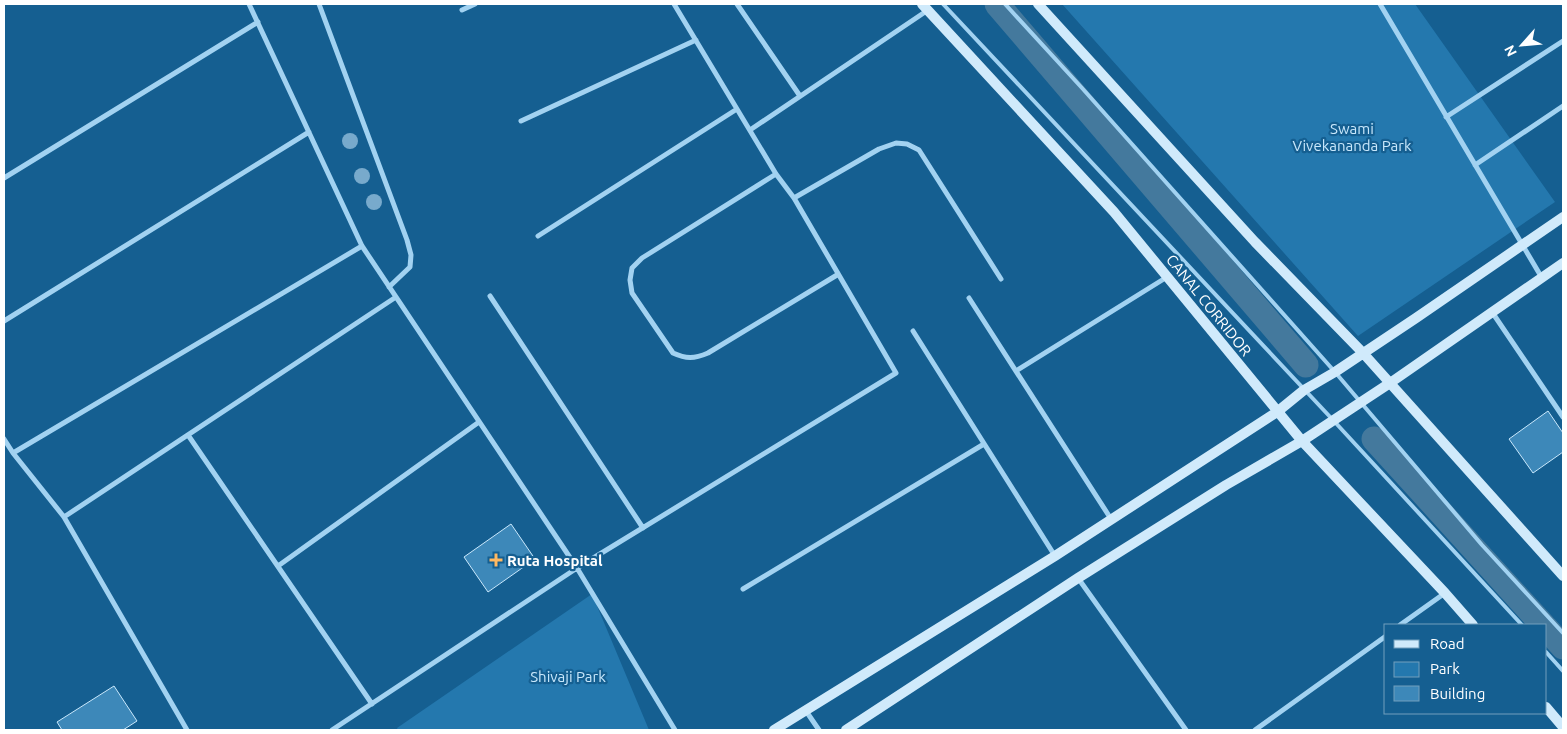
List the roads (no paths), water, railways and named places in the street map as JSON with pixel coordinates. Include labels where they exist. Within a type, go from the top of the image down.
[{"type":"street","points":[[249,4],[362,246],[577,568],[675,730]]},
{"type":"street","points":[[319,4],[411,255],[410,266],[389,287]]},
{"type":"street","points":[[462,10],[475,4]]},
{"type":"street","points":[[332,730],[577,568],[896,373],[837,275],[794,198],[776,174],[674,4]]},
{"type":"street","points":[[736,4],[800,96]]},
{"type":"street","points":[[1038,4],[1255,242],[1363,353],[1563,576]]},
{"type":"street","points":[[1380,4],[1542,278]]},
{"type":"street","points":[[750,130],[925,7]]},
{"type":"street","name":"CANAL CORRIDOR","points":[[925,7],[1114,212],[1302,441],[1472,624]]},
{"type":"street","points":[[4,178],[258,22]]},
{"type":"street","points":[[521,121],[696,40]]},
{"type":"street","points":[[1446,117],[1563,40]]},
{"type":"street","points":[[1474,165],[1563,106]]},
{"type":"street","points":[[538,236],[738,109]]},
{"type":"street","points":[[4,321],[309,132]]},
{"type":"street","points":[[794,198],[879,149],[896,143],[907,144],[919,150],[1001,279]]},
{"type":"street","points":[[776,174],[642,258],[632,268],[630,280],[632,293],[673,353],[684,358],[697,358],[837,275]]},
{"type":"street","points":[[774,730],[1055,556],[1277,412],[1304,390],[1335,372],[1563,217]]},
{"type":"street","points":[[13,453],[362,246]]},
{"type":"street","points":[[846,730],[1078,578],[1226,485],[1302,441],[1390,383],[1563,263]]},
{"type":"street","points":[[1016,371],[1167,277]]},
{"type":"street","points":[[490,296],[643,528]]},
{"type":"street","points":[[64,517],[396,297]]},
{"type":"street","points":[[969,298],[1111,519]]},
{"type":"street","points":[[1492,312],[1563,417]]},
{"type":"street","points":[[913,331],[1055,556]]},
{"type":"street","points":[[278,566],[479,422]]},
{"type":"street","points":[[188,435],[372,704]]},
{"type":"street","points":[[4,439],[64,517],[188,730]]},
{"type":"street","points":[[743,589],[984,444]]},
{"type":"street","points":[[1078,578],[1186,730]]},
{"type":"street","points":[[1401,624],[1445,593]]},
{"type":"street","points":[[1255,730],[1384,637]]},
{"type":"street","points":[[1547,709],[1563,727]]},
{"type":"street","points":[[806,711],[819,730]]},
{"type":"lane","points":[[943,4],[1333,420],[1521,624]]},
{"type":"lane","points":[[1005,4],[1335,372],[1482,545],[1563,633]]},
{"type":"lane","points":[[1547,653],[1563,671]]},
{"type":"waterway","points":[[997,4],[1306,365]]},
{"type":"waterway","points":[[1374,439],[1542,624]]},
{"type":"waterway","points":[[1547,629],[1563,647]]},
{"type":"place","name":"Ruta Hospital","points":[[496,560]]},
{"type":"park label","name":"Swami Vivekananda Park","points":[[1352,136]]},
{"type":"park label","name":"Shivaji Park","points":[[568,676]]}]
